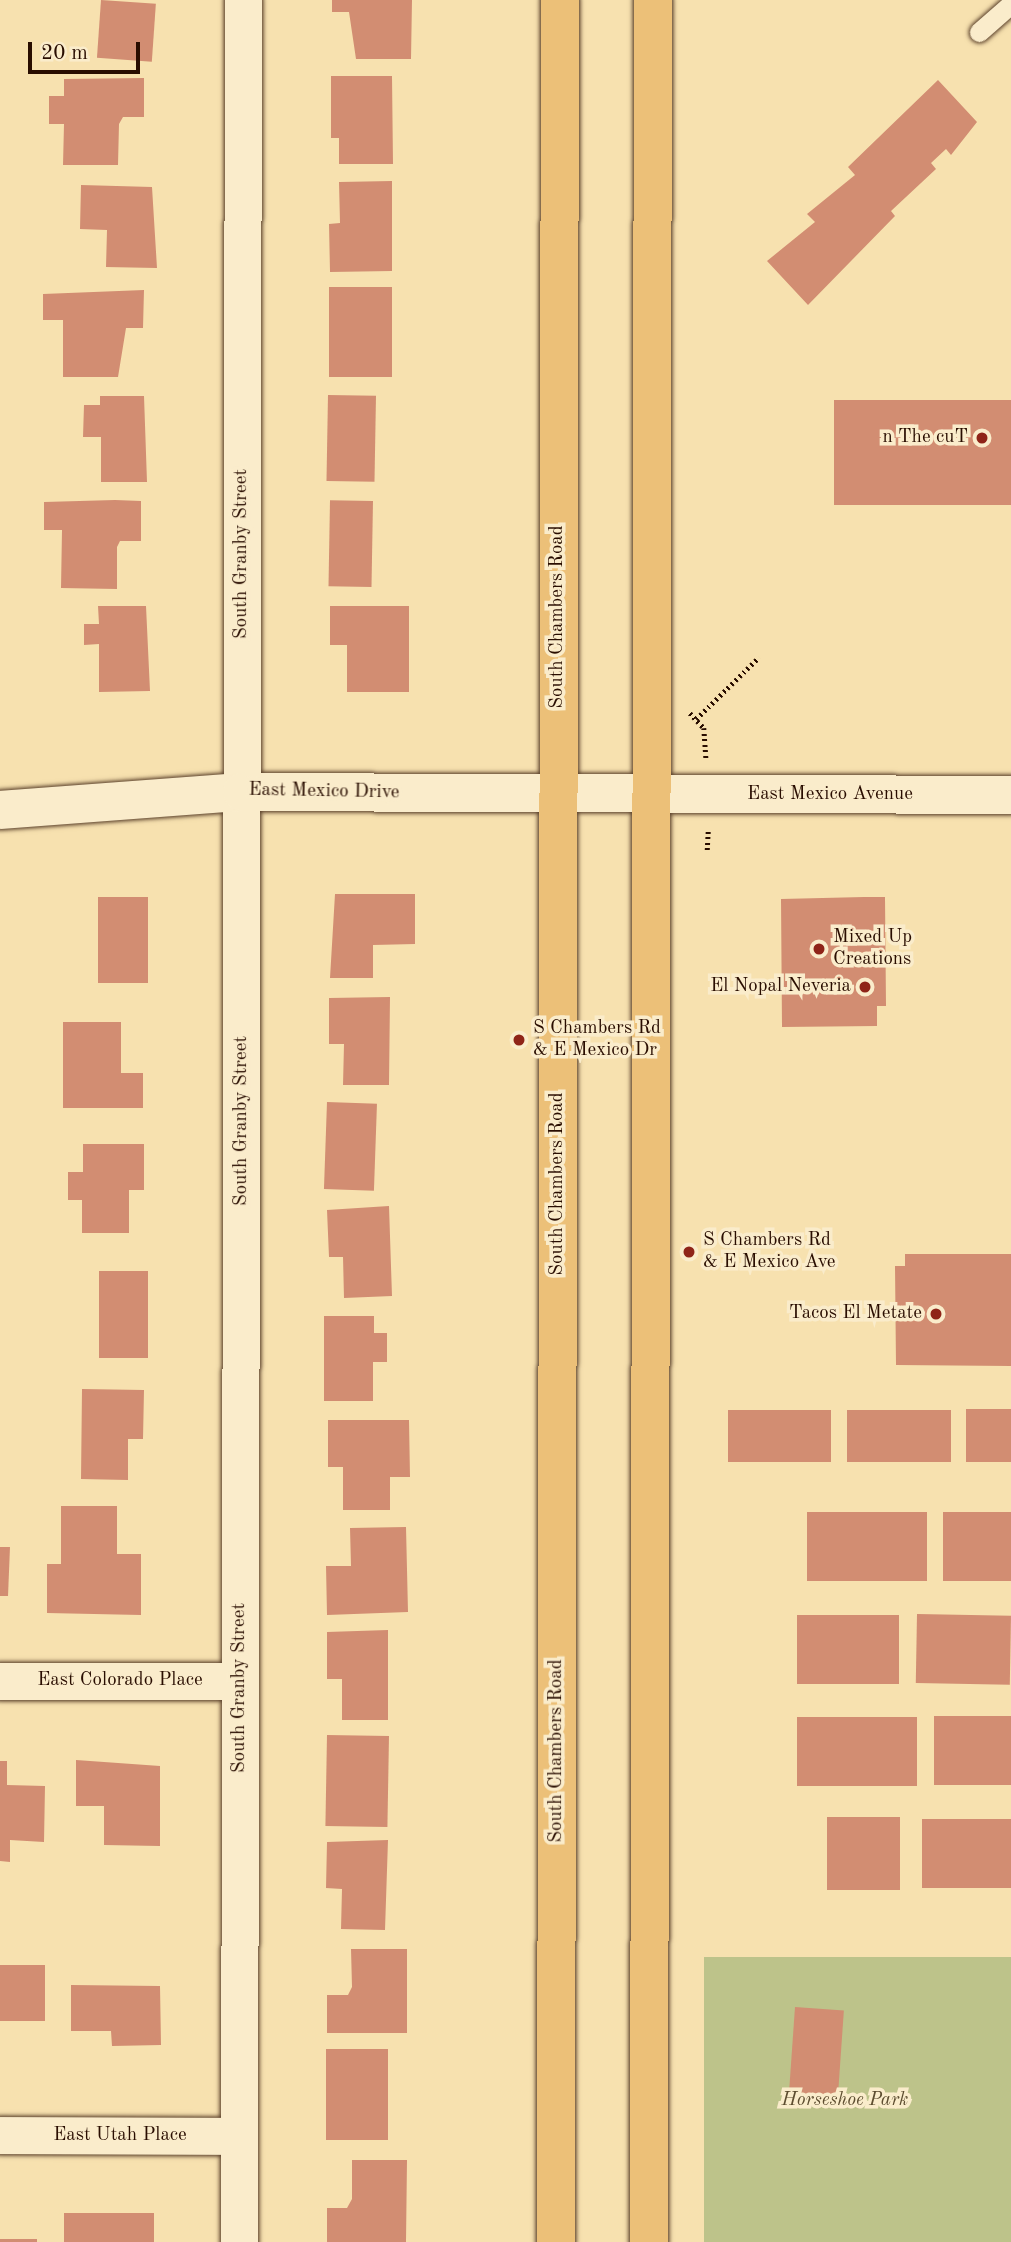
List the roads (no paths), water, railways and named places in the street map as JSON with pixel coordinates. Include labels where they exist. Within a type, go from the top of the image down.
[{"type":"main road","name":"South Chambers Road","points":[[556,2242],[560,0]]},
{"type":"main road","points":[[649,2242],[653,0]]},
{"type":"street","name":"South Granby Street","points":[[239,2242],[243,0]]},
{"type":"street","name":"East Mexico Drive","points":[[0,810],[242,792],[650,795]]},
{"type":"street","name":"East Mexico Avenue","points":[[650,795],[1011,795]]},
{"type":"street","name":"East Colorado Place","points":[[0,1681],[240,1681]]},
{"type":"street","name":"East Utah Place","points":[[0,2135],[239,2136]]},
{"type":"lane","points":[[979,32],[1011,4]]},
{"type":"place","name":"n The cuT","points":[[982,438]]},
{"type":"place","name":"Mixed Up Creations","points":[[819,949]]},
{"type":"place","name":"El Nopal Neveria","points":[[865,987]]},
{"type":"place","name":"S Chambers Rd & E Mexico Dr","points":[[519,1040]]},
{"type":"place","name":"S Chambers Rd & E Mexico Ave","points":[[689,1252]]},
{"type":"place","name":"Tacos El Metate","points":[[936,1314]]},
{"type":"park label","name":"Horseshoe Park","points":[[845,2101]]}]
